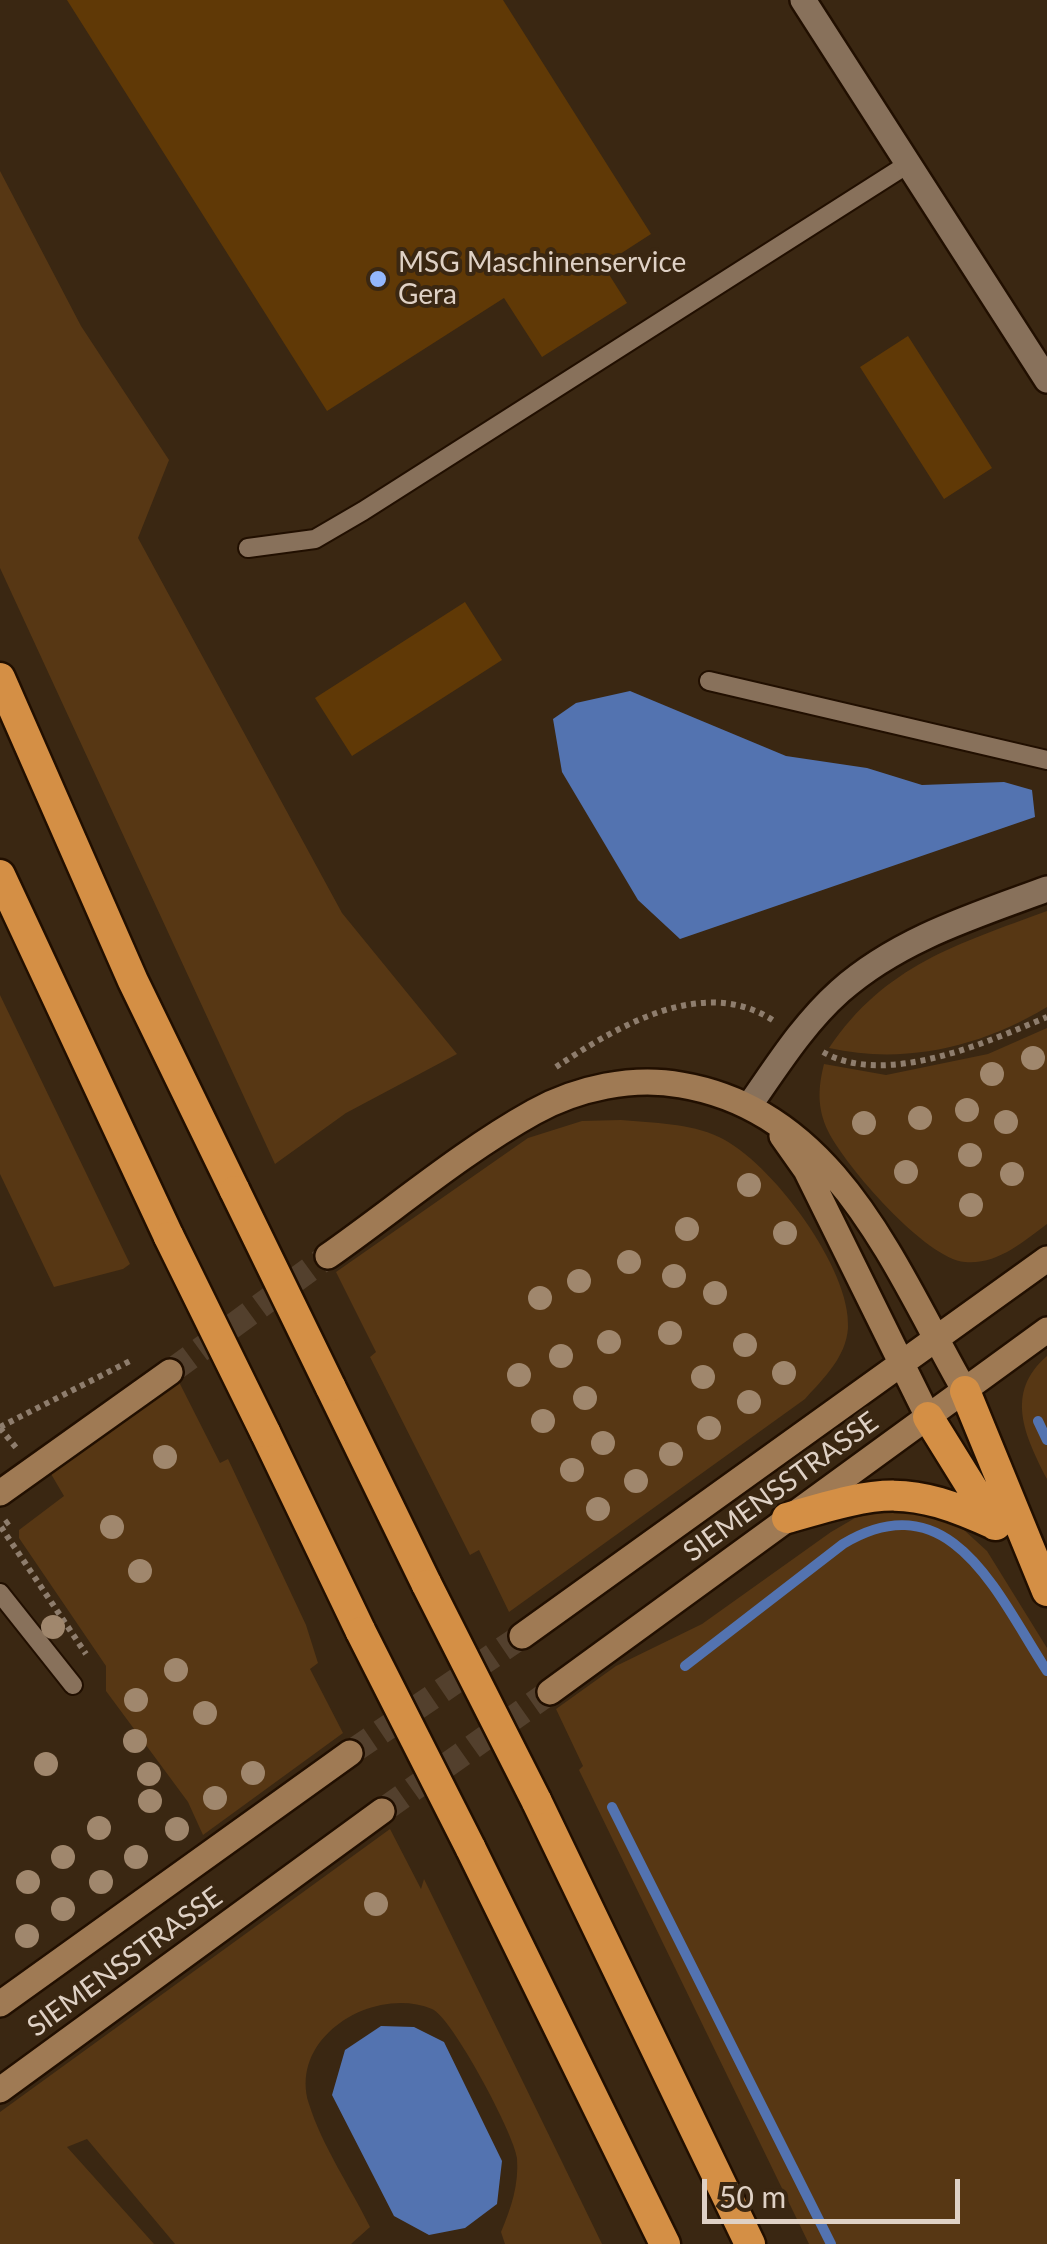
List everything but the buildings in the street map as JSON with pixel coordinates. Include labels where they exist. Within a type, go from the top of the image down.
[{"type":"highway","points":[[0,678],[133,981],[750,2244]]},
{"type":"highway","points":[[0,874],[170,1237],[664,2244]]},
{"type":"highway","points":[[964,1391],[1046,1588]]},
{"type":"highway","points":[[928,1417],[996,1526],[1046,1588]]},
{"type":"highway","points":[[788,1518],[872,1496],[905,1494],[937,1499],[996,1526]]},
{"type":"main road","points":[[328,1256],[536,1110],[588,1091],[637,1080],[714,1090],[788,1129],[822,1158],[893,1260],[964,1391]]},
{"type":"main road","points":[[749,1106],[783,1137],[806,1170],[928,1417]]},
{"type":"main road","name":"SIEMENSSTRASSE","points":[[522,1636],[1047,1259]]},
{"type":"main road","name":"SIEMENSSTRASSE","points":[[550,1692],[1047,1330]]},
{"type":"main road","points":[[0,1493],[170,1372]]},
{"type":"main road","name":"SIEMENSSTRASSE","points":[[0,2004],[350,1753]]},
{"type":"main road","name":"SIEMENSSTRASSE","points":[[0,2090],[382,1811]]},
{"type":"street","points":[[803,0],[1047,380]]},
{"type":"street","points":[[749,1106],[797,1037],[839,992],[882,958],[944,928],[1047,889]]},
{"type":"lane","points":[[248,548],[315,539],[364,511],[908,164]]},
{"type":"lane","points":[[709,682],[1047,760]]},
{"type":"lane","points":[[0,1593],[74,1685]]},
{"type":"path","points":[[797,1037],[830,1056],[865,1064],[910,1063],[972,1048],[1047,1017]]},
{"type":"path","points":[[33,1470],[0,1427],[140,1356]]},
{"type":"path","points":[[13,1518],[1,1527],[93,1666],[74,1685]]},
{"type":"shaded area","points":[[0,171],[81,326],[169,460],[138,538],[342,913],[457,1054],[346,1113],[275,1164],[0,568]]},
{"type":"shaded area","points":[[1047,911],[1047,1007],[996,1033],[941,1049],[885,1054],[829,1048],[874,996],[899,977],[954,947]]},
{"type":"shaded area","points":[[0,995],[130,1264],[123,1269],[54,1287],[0,1174]]},
{"type":"shaded area","points":[[1047,1028],[1047,1224],[1009,1251],[988,1260],[965,1262],[949,1257],[888,1208],[837,1147],[820,1106],[824,1064],[886,1075],[988,1054]]},
{"type":"shaded area","points":[[621,1120],[708,1132],[740,1150],[762,1169],[823,1248],[846,1304],[846,1339],[833,1366],[805,1399],[509,1612],[479,1550],[470,1555],[370,1357],[376,1352],[336,1272],[528,1138],[582,1121]]},
{"type":"shaded area","points":[[1047,1356],[1047,1479],[1026,1431],[1022,1400],[1034,1370]]},
{"type":"shaded area","points":[[179,1382],[220,1463],[228,1459],[306,1625],[318,1663],[310,1669],[343,1733],[203,1835],[188,1802],[106,1691],[106,1666],[19,1538],[19,1530],[64,1496],[51,1474]]},
{"type":"shaded area","points":[[886,1509],[939,1516],[964,1530],[987,1551],[1047,1648],[1047,2244],[809,2244],[579,1770],[583,1766],[556,1709],[616,1666],[702,1624],[831,1532],[855,1518]]},
{"type":"shaded area","points":[[390,1829],[421,1889],[424,1879],[602,2244],[505,2244],[501,2232],[517,2178],[514,2146],[481,2078],[453,2033],[432,2009],[409,2003],[386,2004],[341,2022],[311,2057],[306,2079],[309,2104],[321,2135],[370,2227],[351,2244],[175,2244],[87,2139],[67,2147],[154,2244],[0,2244],[0,2112]]},
{"type":"water","points":[[630,691],[786,756],[867,768],[922,785],[1004,782],[1032,790],[1035,817],[680,939],[638,900],[562,772],[553,719],[576,703]]},
{"type":"water","points":[[381,2026],[414,2027],[444,2042],[502,2161],[497,2204],[465,2228],[429,2235],[394,2216],[332,2095],[345,2050]]},
{"type":"waterway","points":[[1038,1421],[1047,1440]]},
{"type":"waterway","points":[[685,1666],[843,1544],[881,1528],[914,1526],[942,1536],[967,1555],[1010,1610],[1047,1671]]},
{"type":"waterway","points":[[612,1807],[831,2244]]},
{"type":"tunnel","points":[[170,1372],[328,1256]]},
{"type":"tunnel","points":[[350,1753],[522,1636]]},
{"type":"tunnel","points":[[382,1811],[550,1692]]},
{"type":"place","name":"MSG Maschinenservice Gera","points":[[378,279]]}]
